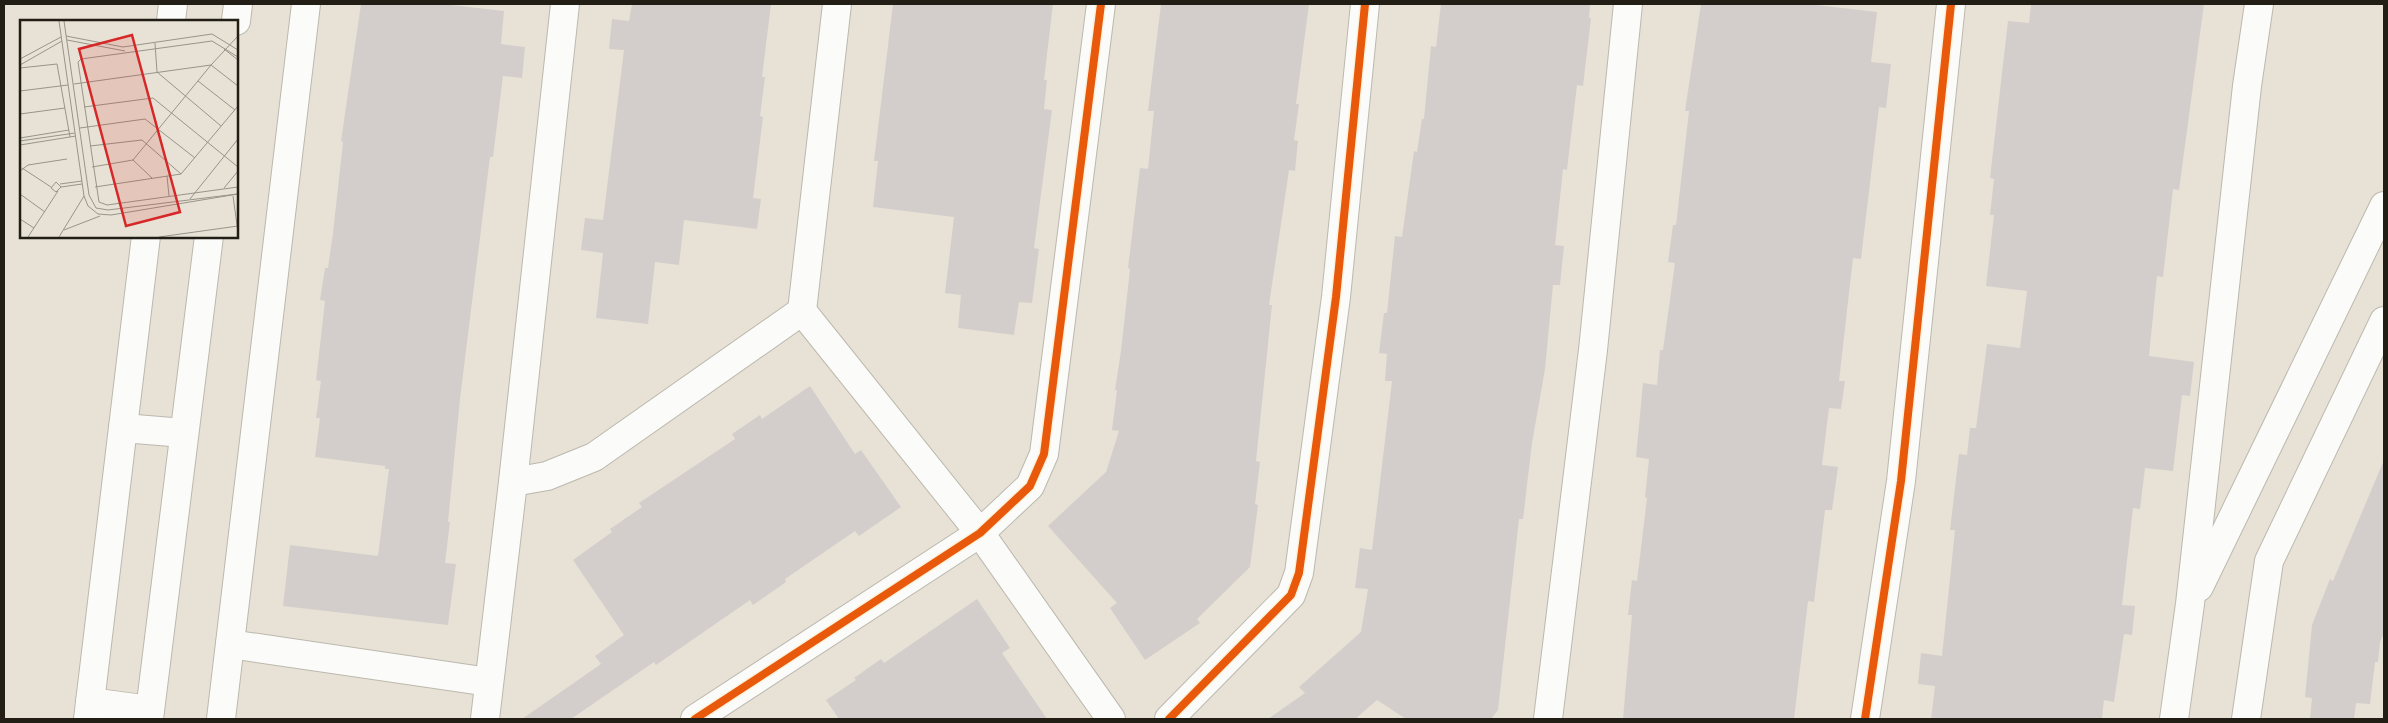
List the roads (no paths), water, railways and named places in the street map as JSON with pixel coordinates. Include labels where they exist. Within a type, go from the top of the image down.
[{"type":"street","points":[[171,20],[173,4]]},
{"type":"street","points":[[236,20],[238,4]]},
{"type":"street","points":[[220,719],[306,4]]},
{"type":"street","points":[[484,719],[513,482],[565,4]]},
{"type":"street","points":[[836,4],[802,311],[980,533],[1111,719]]},
{"type":"street","points":[[695,719],[980,533],[1030,486],[1044,454],[1101,4]]},
{"type":"street","points":[[1169,719],[1291,595],[1299,573],[1336,297],[1365,4]]},
{"type":"street","points":[[1548,719],[1594,350],[1628,4]]},
{"type":"street","points":[[1865,719],[1901,481],[1951,4]]},
{"type":"street","points":[[2174,719],[2190,604],[2246,96],[2259,4]]},
{"type":"street","points":[[2190,604],[2384,206]]},
{"type":"street","points":[[146,238],[89,710],[149,715],[209,238]]},
{"type":"street","points":[[513,482],[547,476],[594,456],[802,311]]},
{"type":"street","points":[[2246,719],[2269,561],[2384,321]]},
{"type":"street","points":[[123,428],[184,433]]},
{"type":"street","points":[[230,644],[489,682]]}]
